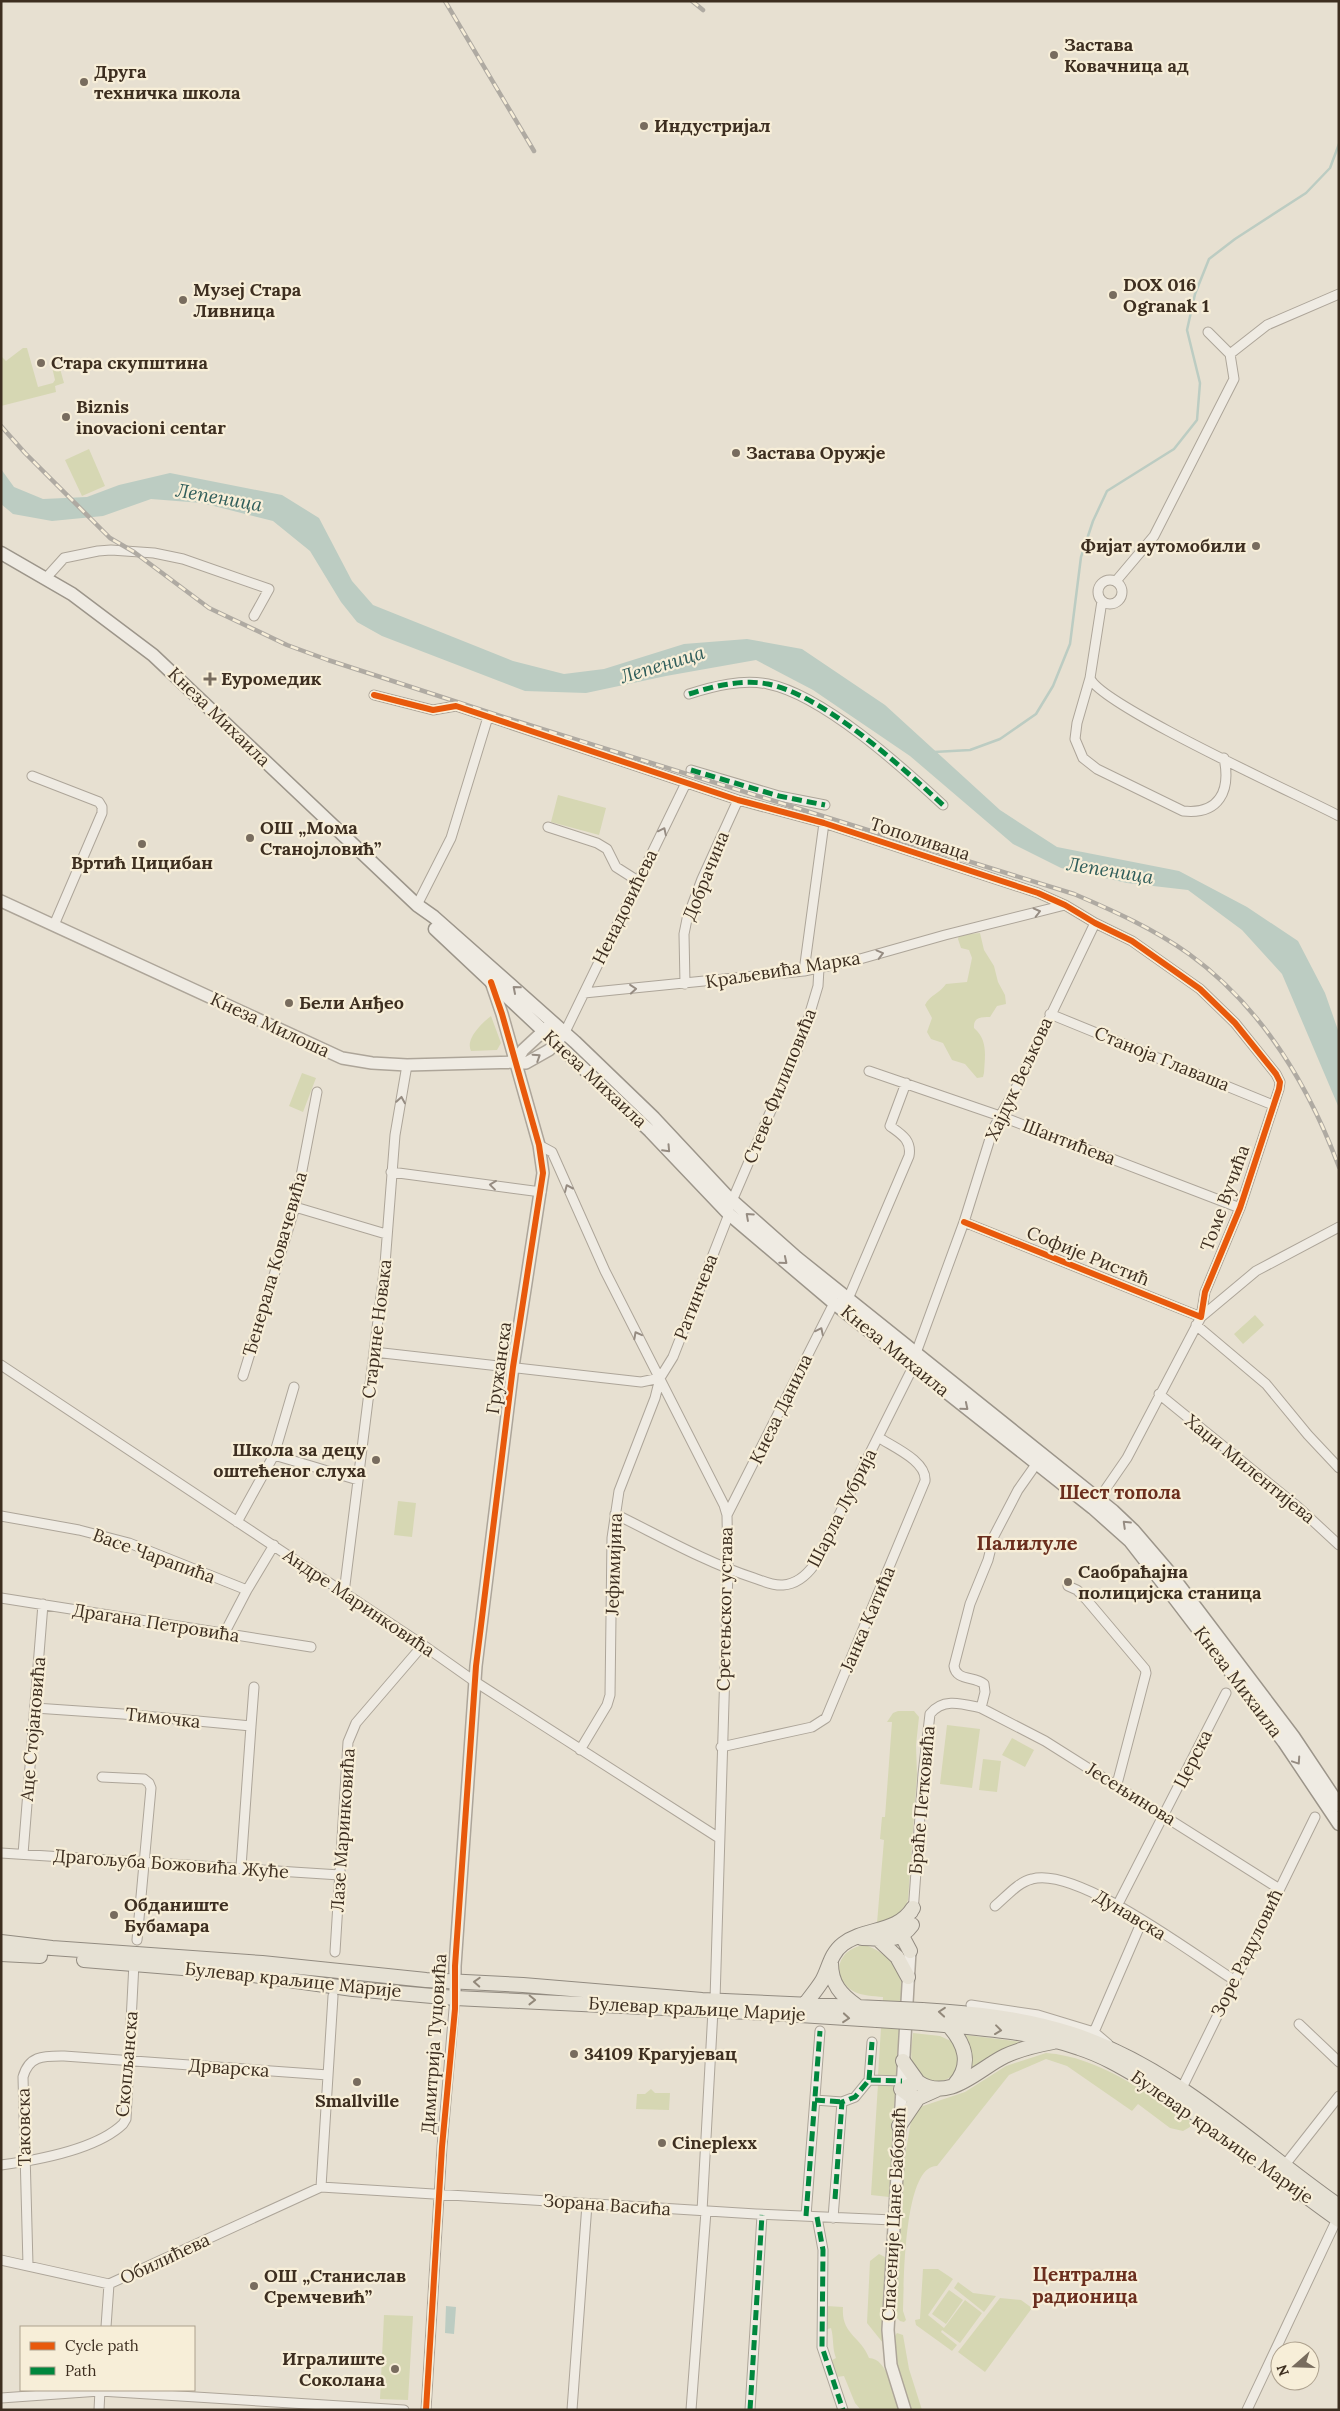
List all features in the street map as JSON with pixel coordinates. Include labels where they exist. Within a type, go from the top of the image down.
[{"type":"main road","name":"Кнеза Михаила","points":[[1,553],[46,578],[95,609],[160,660],[417,905],[434,917],[565,1032],[641,1105],[732,1201],[797,1258],[848,1299],[995,1432],[1133,1530],[1169,1572],[1293,1736],[1339,1805]]},
{"type":"main road","name":"Кнеза Михаила","points":[[417,905],[430,924],[650,1131],[728,1214],[834,1303],[915,1359],[1096,1504],[1130,1541],[1284,1742],[1339,1824]]},
{"type":"main road","points":[[879,1935],[900,1922],[913,1908]]},
{"type":"main road","points":[[902,1936],[912,1925]]},
{"type":"main road","points":[[879,1935],[897,1957],[908,1977]]},
{"type":"main road","points":[[806,2003],[821,1983],[832,1958],[843,1944],[857,1938],[879,1935],[902,1936]]},
{"type":"main road","points":[[902,1936],[910,1951]]},
{"type":"main road","name":"Булевар краљице Марије","points":[[1,1942],[52,1948],[262,1963],[714,2005],[806,2003],[857,2006],[878,2014]]},
{"type":"main road","name":"Булевар краљице Марије","points":[[1,1954],[232,1972],[353,1989],[455,1998],[714,2005],[922,2017],[995,2017],[1038,2025],[1072,2034],[1120,2054],[1181,2090],[1284,2166],[1338,2215]]},
{"type":"main road","points":[[832,1958],[832,1975],[837,1987],[844,1997],[857,2006]]},
{"type":"main road","name":"Булевар краљице Марије","points":[[922,2017],[949,2026],[1012,2031],[1058,2041],[1081,2048],[1118,2065],[1163,2092],[1338,2215]]},
{"type":"main road","points":[[949,2026],[959,2037],[966,2058],[964,2071],[955,2084]]},
{"type":"main road","points":[[899,2126],[918,2098],[938,2089],[970,2079],[1007,2055],[1034,2046],[1058,2041]]},
{"type":"main road","points":[[903,2061],[918,2082]]},
{"type":"main road","points":[[918,2098],[908,2095],[902,2085],[918,2082],[938,2089]]},
{"type":"street","points":[[1230,354],[1267,325],[1339,294]]},
{"type":"street","points":[[1116,581],[1154,536],[1234,379],[1230,354],[1208,332]]},
{"type":"street","points":[[46,578],[64,558],[90,552],[111,550],[160,554],[183,559],[269,588],[254,616]]},
{"type":"street","points":[[1108,580],[1116,581],[1122,587],[1120,599],[1110,604],[1102,601],[1098,595],[1102,584],[1108,580]]},
{"type":"street","points":[[1102,601],[1090,678],[1077,723],[1075,739],[1083,758],[1097,769],[1183,811],[1198,813],[1218,802],[1227,785],[1224,758]]},
{"type":"street","points":[[1090,678],[1092,684],[1117,703],[1339,816]]},
{"type":"street","points":[[689,694],[713,686],[745,682],[767,684],[787,690],[861,736],[899,764],[943,805]]},
{"type":"street","name":"Тополиваца","points":[[374,695],[433,710],[452,705],[738,800],[824,823],[1038,893],[1065,905],[1140,946],[1200,988],[1235,1023],[1276,1074],[1280,1082],[1280,1089]]},
{"type":"street","points":[[417,905],[451,838],[488,717]]},
{"type":"street","points":[[691,770],[779,796],[825,805]]},
{"type":"street","points":[[32,776],[99,802],[102,807],[102,813],[54,925]]},
{"type":"street","name":"Ненадовићева","points":[[565,1032],[686,783]]},
{"type":"street","name":"Добрачина","points":[[685,984],[684,934],[687,919],[702,879],[738,800]]},
{"type":"street","points":[[804,971],[824,823]]},
{"type":"street","points":[[548,827],[602,846],[607,849],[616,867],[638,880]]},
{"type":"street","name":"Кнеза Милоша","points":[[1,901],[333,1055],[372,1063],[407,1065],[516,1062]]},
{"type":"street","name":"Краљевића Марка","points":[[584,993],[804,971],[860,959],[1065,905]]},
{"type":"street","name":"Хајдук Вељкова","points":[[915,1359],[964,1222],[993,1129],[1016,1088],[1095,923]]},
{"type":"street","name":"Стеве Филиповића","points":[[732,1201],[803,1036],[818,986],[819,968]]},
{"type":"street","name":"Гружанска","points":[[474,1681],[513,1367],[543,1173],[540,1145],[491,982]]},
{"type":"street","name":"Станоја Главаша","points":[[1050,1014],[1274,1105]]},
{"type":"street","points":[[516,1062],[523,1050],[544,1032],[552,1021]]},
{"type":"street","points":[[516,1062],[530,1062],[556,1043],[565,1032]]},
{"type":"street","name":"Старине Новака","points":[[344,1593],[385,1264],[395,1135],[407,1065]]},
{"type":"street","name":"Шантићева","points":[[869,1071],[1000,1116],[1240,1208]]},
{"type":"street","points":[[848,1299],[910,1152],[904,1136],[890,1126],[906,1083]]},
{"type":"street","name":"Томе Вучића","points":[[1096,1504],[1127,1458],[1198,1321],[1205,1292],[1240,1208],[1280,1089]]},
{"type":"street","name":"Ђенерала Ковачевића","points":[[243,1376],[295,1208],[317,1092]]},
{"type":"street","name":"Сретењског устава","points":[[540,1145],[552,1152],[605,1271],[727,1515],[728,1569],[714,2005],[692,2410]]},
{"type":"street","points":[[391,1172],[541,1192]]},
{"type":"street","points":[[295,1208],[386,1234]]},
{"type":"street","name":"Ратинчева","points":[[660,1378],[673,1357],[728,1214]]},
{"type":"street","name":"Софије Ристић","points":[[964,1222],[1198,1321],[1266,1384],[1308,1435],[1339,1468]]},
{"type":"street","name":"Томе Вучића","points":[[1198,1321],[1220,1300],[1256,1271],[1339,1227]]},
{"type":"street","points":[[1205,1292],[1211,1299],[1220,1300]]},
{"type":"street","name":"Кнеза Данила","points":[[727,1515],[834,1303]]},
{"type":"street","points":[[374,1352],[641,1382],[660,1378]]},
{"type":"street","name":"Шарла Лубрија","points":[[615,1514],[728,1569],[779,1585],[796,1582],[808,1573],[878,1437],[915,1359]]},
{"type":"street","name":"Андре Маринковића","points":[[1,1365],[274,1545],[474,1681],[719,1838]]},
{"type":"street","name":"Јефимијина","points":[[580,1750],[607,1705],[611,1691],[612,1538],[615,1514],[621,1484],[655,1398],[660,1378]]},
{"type":"street","points":[[237,1522],[274,1455],[294,1387]]},
{"type":"street","name":"Хаџи Милентијева","points":[[1159,1394],[1298,1507],[1339,1545]]},
{"type":"street","name":"Јанка Катића","points":[[721,1747],[812,1726],[826,1718],[925,1481],[925,1471],[920,1465],[878,1437]]},
{"type":"street","points":[[274,1455],[358,1480]]},
{"type":"street","points":[[981,1708],[986,1692],[984,1684],[976,1679],[960,1676],[955,1672],[954,1666],[970,1604],[988,1560],[994,1536],[1018,1490],[1037,1463]]},
{"type":"street","name":"Васе Чарапића","points":[[1,1516],[79,1530],[129,1543],[247,1590]]},
{"type":"street","points":[[224,1634],[274,1545]]},
{"type":"street","points":[[1068,1586],[1086,1599],[1145,1669],[1146,1674],[1117,1784]]},
{"type":"street","name":"Драгана Петровића","points":[[1,1598],[311,1647]]},
{"type":"street","name":"Аце Стојановића","points":[[23,1854],[43,1604]]},
{"type":"street","name":"Лазе Маринковића","points":[[335,1952],[348,1742],[356,1723],[422,1645]]},
{"type":"street","name":"Димитрија Туцовића","points":[[426,2410],[439,2194],[455,1998],[454,1981],[474,1681]]},
{"type":"street","points":[[241,1867],[254,1687]]},
{"type":"street","name":"Церска","points":[[1118,1904],[1226,1694]]},
{"type":"street","name":"Браће Петковића","points":[[906,2015],[923,1774],[930,1714],[939,1706],[950,1702],[981,1708]]},
{"type":"street","name":"Тимочка","points":[[35,1708],[251,1726]]},
{"type":"street","name":"Јесењинова","points":[[981,1708],[1045,1741],[1117,1784],[1278,1888]]},
{"type":"street","points":[[102,1777],[144,1779],[151,1788],[137,1940]]},
{"type":"street","name":"Зоре Радуловић","points":[[1181,2090],[1278,1888],[1315,1817]]},
{"type":"street","name":"Драгољуба Божовића Жуће","points":[[1,1853],[144,1863],[241,1867],[340,1875]]},
{"type":"street","name":"Дунавска","points":[[995,1906],[1024,1882],[1037,1878],[1053,1879],[1088,1889],[1118,1904],[1234,1980]]},
{"type":"street","points":[[1094,2032],[1142,1921]]},
{"type":"street","name":"Скопљанска","points":[[1,2165],[25,2162],[87,2145],[120,2127],[126,2120],[134,1963]]},
{"type":"street","points":[[321,2187],[333,1996]]},
{"type":"street","points":[[971,2005],[1038,2015],[1094,2032],[1120,2054]]},
{"type":"street","name":"Спасеније Цане Бабовић","points":[[905,2410],[888,2349],[893,2220],[906,2015]]},
{"type":"street","points":[[1299,2024],[1339,2062]]},
{"type":"street","points":[[806,2216],[820,2031]]},
{"type":"street","points":[[815,2100],[842,2102],[855,2097],[869,2080],[872,2042]]},
{"type":"street","name":"Таковска","points":[[28,2265],[23,2076],[26,2067],[32,2060],[42,2056],[130,2062]]},
{"type":"street","name":"Дрварска","points":[[130,2062],[328,2075]]},
{"type":"street","points":[[869,2080],[902,2085]]},
{"type":"street","points":[[1284,2166],[1339,2096]]},
{"type":"street","points":[[833,2218],[842,2102]]},
{"type":"street","name":"Зорана Васића","points":[[321,2187],[704,2211],[893,2220]]},
{"type":"street","name":"Обилићева","points":[[1,2260],[110,2284],[321,2187]]},
{"type":"street","points":[[572,2410],[588,2204]]},
{"type":"street","points":[[750,2410],[762,2214]]},
{"type":"street","points":[[1246,2410],[1338,2215]]},
{"type":"street","points":[[817,2217],[823,2250],[822,2347],[844,2409]]},
{"type":"street","points":[[106,2326],[110,2284]]},
{"type":"street","points":[[1,2398],[88,2391]]},
{"type":"street","points":[[99,2410],[100,2391]]},
{"type":"street","points":[[112,2391],[303,2407],[404,2410]]},
{"type":"green space","points":[[23,348],[27,348],[38,387],[53,383],[55,380],[52,367],[59,365],[64,383],[55,386],[56,392],[1,406],[1,356],[6,361]]},
{"type":"green space","points":[[89,449],[105,486],[82,496],[65,460]]},
{"type":"green space","points":[[558,795],[606,808],[599,835],[551,822]]},
{"type":"green space","points":[[980,933],[984,950],[994,966],[998,982],[1005,995],[1006,1004],[997,1006],[990,1017],[976,1020],[974,1024],[974,1028],[984,1043],[985,1054],[983,1077],[977,1078],[965,1064],[952,1060],[943,1043],[931,1039],[927,1032],[932,1018],[925,1005],[946,984],[967,982],[972,958],[969,950],[961,948],[958,939],[959,935]]},
{"type":"green space","points":[[491,1016],[501,1043],[497,1050],[471,1051],[470,1041],[472,1036]]},
{"type":"green space","points":[[302,1073],[316,1078],[303,1112],[289,1106]]},
{"type":"green space","points":[[1255,1315],[1264,1325],[1243,1344],[1234,1334]]},
{"type":"green space","points":[[398,1501],[416,1503],[412,1537],[394,1535]]},
{"type":"green space","points":[[898,1711],[914,1711],[919,1717],[908,1900],[902,1913],[871,1929],[877,1923],[884,1840],[880,1839],[882,1817],[885,1817],[892,1722],[887,1722],[893,1713]]},
{"type":"green space","points":[[947,1725],[980,1729],[972,1788],[940,1784]]},
{"type":"green space","points":[[1012,1738],[1034,1750],[1025,1767],[1002,1755]]},
{"type":"green space","points":[[983,1759],[1001,1761],[997,1792],[979,1790]]},
{"type":"green space","points":[[865,1945],[886,1956],[895,1967],[903,1990],[897,2076],[878,2075],[883,1997],[856,1993],[846,1985],[839,1971],[843,1957],[848,1951]]},
{"type":"green space","points":[[913,2033],[940,2036],[953,2042],[960,2061],[953,2075],[941,2081],[935,2081],[923,2077],[919,2073],[911,2058]]},
{"type":"green space","points":[[966,2035],[1029,2043],[967,2075],[971,2052]]},
{"type":"green space","points":[[1046,2053],[1085,2061],[1122,2078],[1190,2121],[1190,2127],[1183,2131],[1170,2128],[1138,2104],[1132,2111],[1067,2066],[1046,2059],[1009,2075],[937,2166],[926,2171],[917,2185],[905,2254],[903,2311],[906,2320],[904,2322],[900,2321],[896,2317],[895,2309],[903,2168],[911,2121],[920,2107],[965,2092],[1006,2066]]},
{"type":"green space","points":[[878,2084],[896,2085],[889,2197],[871,2195]]},
{"type":"green space","points":[[651,2089],[655,2093],[670,2093],[669,2110],[636,2109],[637,2094],[645,2094]]},
{"type":"green space","points":[[879,2254],[885,2257],[886,2262],[883,2343],[867,2323],[870,2261]]},
{"type":"green space","points":[[923,2269],[938,2269],[953,2279],[928,2315],[944,2328],[965,2300],[982,2313],[960,2343],[942,2330],[941,2332],[957,2345],[952,2351],[916,2325],[915,2320],[920,2319]]},
{"type":"green space","points":[[958,2282],[973,2293],[996,2296],[984,2312],[954,2288]]},
{"type":"green space","points":[[949,2290],[963,2300],[946,2324],[932,2314]]},
{"type":"green space","points":[[1000,2298],[1021,2300],[1032,2308],[985,2372],[958,2352]]},
{"type":"green space","points":[[826,2306],[843,2307],[843,2316],[848,2330],[866,2351],[869,2358],[876,2360],[886,2371],[899,2410],[861,2410],[855,2403],[844,2376],[836,2377],[830,2361],[836,2358],[831,2328],[824,2330]]},
{"type":"green space","name":"Игралиште Соколана","points":[[384,2315],[413,2316],[408,2400],[380,2399]]},
{"type":"green space","points":[[897,2333],[903,2335],[909,2369],[922,2410],[910,2410],[904,2393],[895,2359],[894,2339]]},
{"type":"water","name":"Лепеница","points":[[1,469],[14,487],[43,499],[87,497],[119,485],[170,473],[282,495],[319,518],[352,581],[373,605],[513,661],[564,674],[604,669],[684,644],[747,639],[802,649],[885,705],[1000,810],[1057,847],[1179,871],[1247,907],[1298,941],[1325,993],[1339,1033],[1339,1108],[1282,974],[1242,930],[1188,890],[1127,883],[1061,868],[1013,844],[910,756],[813,690],[756,660],[586,693],[525,691],[382,636],[357,622],[341,602],[310,551],[273,521],[202,503],[151,499],[103,516],[52,521],[13,514],[1,504]]},
{"type":"water","points":[[446,2306],[456,2307],[454,2334],[445,2333]]},
{"type":"waterway","points":[[934,752],[970,750],[1000,739],[1036,714],[1053,686],[1070,644],[1081,557],[1093,521],[1107,491],[1174,449],[1197,420],[1200,383],[1187,330],[1195,294],[1209,259],[1235,239],[1306,193],[1330,168],[1339,144]]},
{"type":"railway","points":[[445,1],[534,151]]},
{"type":"railway","points":[[692,1],[703,10]]},
{"type":"railway","points":[[1,426],[25,453],[110,538],[134,552],[209,608],[287,645],[513,720],[1074,894],[1148,929],[1176,945],[1215,975],[1239,998],[1260,1023],[1280,1049],[1313,1106],[1339,1167]]},
{"type":"marked path","points":[[689,694],[718,686],[748,682],[768,684],[790,691],[813,702],[861,734],[943,805]]},
{"type":"marked path","points":[[691,770],[779,796],[825,805]]},
{"type":"marked path","points":[[806,2216],[820,2031]]},
{"type":"marked path","points":[[869,2080],[872,2042]]},
{"type":"marked path","points":[[835,2199],[842,2102],[855,2097],[869,2080],[902,2081]]},
{"type":"marked path","points":[[815,2100],[842,2102]]},
{"type":"marked path","points":[[750,2410],[762,2215]]},
{"type":"marked path","points":[[817,2217],[823,2250],[822,2347],[843,2410]]},
{"type":"cycle path","points":[[374,695],[433,710],[456,706],[738,800],[824,823],[1038,893],[1065,905],[1095,923],[1132,941],[1200,989],[1235,1023],[1276,1074],[1280,1082],[1240,1208],[1205,1292],[1201,1317],[964,1222]]},
{"type":"cycle path","points":[[426,2410],[442,2147],[455,2009],[455,1966],[476,1666],[513,1367],[543,1173],[539,1145],[502,1014],[491,982]]},
{"type":"place","name":"Застава Ковачница ад","points":[[1054,55]]},
{"type":"place","name":"Друга техничка школа","points":[[84,82]]},
{"type":"place","name":"Индустријал","points":[[644,126]]},
{"type":"place","name":"DOX 016 Ogranak 1","points":[[1113,295]]},
{"type":"place","name":"Музеј Стара Ливница","points":[[183,300]]},
{"type":"place","name":"Стара скупштина","points":[[41,363]]},
{"type":"place","name":"Biznis inovacioni centar","points":[[66,417]]},
{"type":"place","name":"Застава Оружје","points":[[736,453]]},
{"type":"place","name":"Фијат аутомобили","points":[[1256,546]]},
{"type":"place","name":"Еуромедик","points":[[210,679]]},
{"type":"place","name":"ОШ „Мома Станојловић”","points":[[250,838]]},
{"type":"place","name":"Вртић Цицибан","points":[[142,844]]},
{"type":"place","name":"Бели Анђео","points":[[289,1003]]},
{"type":"place","name":"Школа за децу оштећеног слуха","points":[[376,1460]]},
{"type":"place","name":"Саобраћајна полицијска станица","points":[[1068,1582]]},
{"type":"place","name":"Обданиште Бубамара","points":[[114,1915]]},
{"type":"place","name":"34109 Крагујевац","points":[[574,2054]]},
{"type":"place","name":"Smallville","points":[[357,2082]]},
{"type":"place","name":"Cineplexx","points":[[662,2143]]},
{"type":"place","name":"ОШ „Станислав Сремчевић”","points":[[254,2286]]},
{"type":"place","name":"Игралиште Соколана","points":[[395,2369]]},
{"type":"district","name":"Шест топола","points":[[1120,1492]]},
{"type":"district","name":"Палилуле","points":[[1027,1543]]},
{"type":"district","name":"Централна радионица","points":[[1085,2285]]}]
